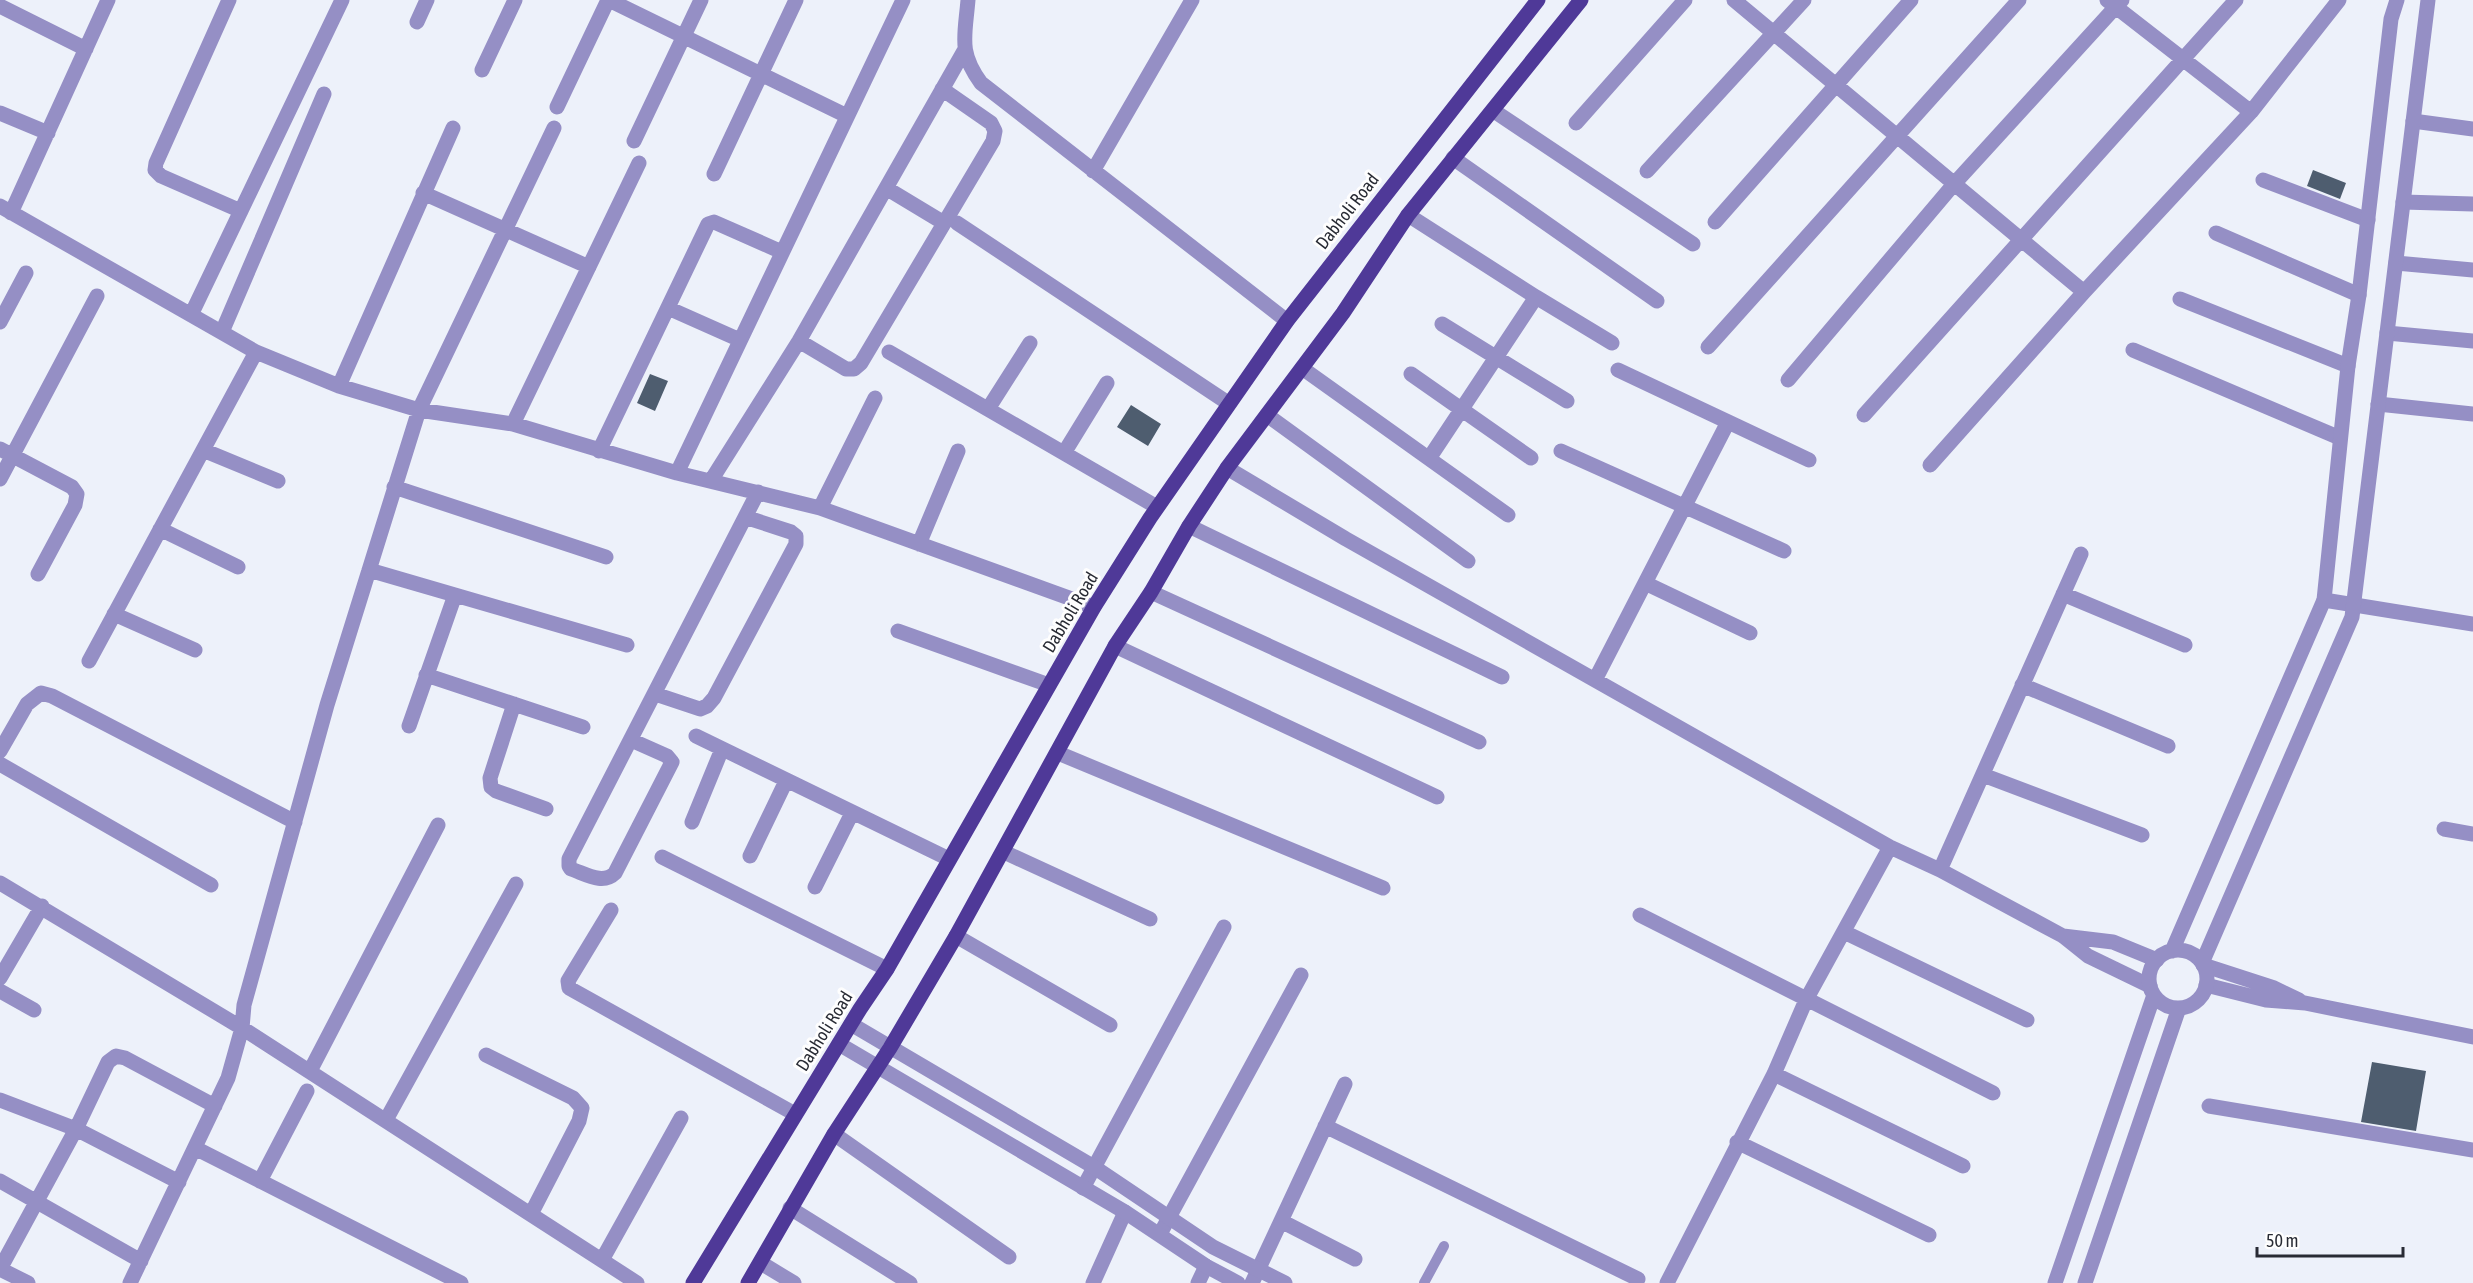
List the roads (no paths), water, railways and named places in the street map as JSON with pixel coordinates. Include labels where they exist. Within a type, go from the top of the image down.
[{"type":"main road","name":"Dabholi Road","points":[[693,1283],[838,1044],[887,969],[1094,608],[1157,507],[1287,321],[1538,0]]},
{"type":"main road","points":[[748,1283],[834,1134],[890,1048],[957,936],[1115,646],[1189,526],[1227,468],[1343,313],[1408,215],[1494,111],[1535,55],[1581,0]]},
{"type":"street","points":[[108,0],[48,133],[6,209],[256,352],[339,386],[419,410],[513,424],[599,451],[820,508],[1094,608]]},
{"type":"street","points":[[229,0],[156,163],[155,170],[161,176],[241,211]]},
{"type":"street","points":[[191,315],[342,0]]},
{"type":"street","points":[[417,22],[427,0]]},
{"type":"street","points":[[482,70],[515,0]]},
{"type":"street","points":[[557,107],[609,0],[848,116]]},
{"type":"street","points":[[634,141],[702,0]]},
{"type":"street","points":[[714,174],[796,0]]},
{"type":"street","points":[[677,472],[903,0]]},
{"type":"street","points":[[712,479],[799,341],[964,51],[968,0]]},
{"type":"street","points":[[1093,171],[1192,0]]},
{"type":"street","points":[[1576,123],[1685,0]]},
{"type":"street","points":[[1734,0],[2084,292]]},
{"type":"street","points":[[1647,171],[1804,0]]},
{"type":"street","points":[[1715,222],[1911,0]]},
{"type":"street","points":[[1708,347],[2019,0]]},
{"type":"street","points":[[1864,415],[2236,0]]},
{"type":"street","points":[[1930,465],[2084,292],[2252,112],[2339,0]]},
{"type":"street","points":[[2172,951],[2324,600],[2348,366],[2359,295],[2391,19],[2397,0]]},
{"type":"street","points":[[1227,468],[1346,539],[1890,847],[1940,870],[2063,936],[2088,956],[2152,990],[2169,1006],[2179,1008],[2198,1000],[2206,985],[2206,974],[2202,964],[2352,616],[2428,0]]},
{"type":"street","points":[[1788,380],[1954,184],[2115,2],[2183,60],[2252,112]]},
{"type":"street","points":[[0,6],[86,49]]},
{"type":"street","points":[[964,51],[971,69],[981,83],[1287,321]]},
{"type":"street","points":[[799,341],[846,369],[855,369],[951,223],[993,141],[995,131],[991,123],[942,90]]},
{"type":"street","points":[[222,332],[324,93]]},
{"type":"street","points":[[1494,111],[1693,244]]},
{"type":"street","points":[[0,113],[48,133]]},
{"type":"street","points":[[2413,121],[2473,129]]},
{"type":"street","points":[[339,386],[453,128]]},
{"type":"street","points":[[130,1283],[228,1078],[242,1028],[244,1005],[327,705],[419,410],[554,128]]},
{"type":"street","points":[[1453,158],[1657,301]]},
{"type":"street","points":[[513,424],[639,163]]},
{"type":"street","points":[[2263,180],[2368,220]]},
{"type":"street","points":[[886,188],[951,223],[1228,403]]},
{"type":"street","points":[[423,193],[589,267]]},
{"type":"street","points":[[2403,202],[2473,204]]},
{"type":"street","points":[[1408,215],[1612,343]]},
{"type":"street","points":[[599,451],[708,224],[714,222],[782,252]]},
{"type":"street","points":[[2216,232],[2359,295]]},
{"type":"street","points":[[2396,263],[2473,270]]},
{"type":"street","points":[[0,321],[26,273]]},
{"type":"street","points":[[0,479],[6,452],[97,296]]},
{"type":"street","points":[[1430,457],[1536,297]]},
{"type":"street","points":[[2180,299],[2348,366]]},
{"type":"street","points":[[668,308],[740,340]]},
{"type":"street","points":[[1442,324],[1567,401]]},
{"type":"street","points":[[2387,333],[2473,341]]},
{"type":"street","points":[[988,409],[1030,343]]},
{"type":"street","points":[[2133,350],[2340,438]]},
{"type":"street","points":[[89,661],[256,352]]},
{"type":"street","points":[[890,352],[1157,507]]},
{"type":"street","points":[[1302,368],[1508,514]]},
{"type":"street","points":[[1618,370],[1809,460]]},
{"type":"street","points":[[1411,374],[1531,458]]},
{"type":"street","points":[[1064,453],[1107,383]]},
{"type":"street","points":[[820,508],[875,398]]},
{"type":"street","points":[[2378,404],[2473,414]]},
{"type":"street","points":[[1267,415],[1468,561]]},
{"type":"street","points":[[1594,680],[1728,422]]},
{"type":"street","points":[[203,450],[278,481]]},
{"type":"street","points":[[919,544],[958,451]]},
{"type":"street","points":[[6,452],[72,487],[77,494],[75,505],[38,574]]},
{"type":"street","points":[[1561,452],[1784,551]]},
{"type":"street","points":[[394,487],[606,557]]},
{"type":"street","points":[[631,740],[667,756],[672,762],[615,873],[603,879],[572,869],[569,866],[569,858],[758,492]]},
{"type":"street","points":[[655,694],[700,709],[714,698],[796,544],[796,536],[791,532],[745,516]]},
{"type":"street","points":[[1189,526],[1502,677]]},
{"type":"street","points":[[160,530],[238,567]]},
{"type":"street","points":[[1940,870],[2081,555]]},
{"type":"street","points":[[369,570],[627,645]]},
{"type":"street","points":[[1645,583],[1750,633]]},
{"type":"street","points":[[1151,591],[1479,742]]},
{"type":"street","points":[[2063,594],[2185,645]]},
{"type":"street","points":[[409,726],[454,595]]},
{"type":"street","points":[[2324,600],[2473,624]]},
{"type":"street","points":[[114,614],[195,650]]},
{"type":"street","points":[[898,631],[1049,685]]},
{"type":"street","points":[[1115,646],[1437,797]]},
{"type":"street","points":[[426,675],[583,727]]},
{"type":"street","points":[[2022,685],[2168,746]]},
{"type":"street","points":[[0,751],[27,704],[41,693],[52,696],[295,822]]},
{"type":"street","points":[[514,704],[490,778],[491,787],[496,792],[546,809]]},
{"type":"street","points":[[696,736],[949,859]]},
{"type":"street","points":[[692,822],[722,748]]},
{"type":"street","points":[[1058,753],[1383,888]]},
{"type":"street","points":[[0,764],[211,885]]},
{"type":"street","points":[[1983,775],[2142,835]]},
{"type":"street","points":[[750,856],[786,781]]},
{"type":"street","points":[[815,887],[852,813]]},
{"type":"street","points":[[310,1071],[438,825]]},
{"type":"street","points":[[2444,829],[2473,834]]},
{"type":"street","points":[[1667,1283],[1737,1142],[1774,1074],[1806,1000],[1890,847]]},
{"type":"street","points":[[1004,852],[1150,919]]},
{"type":"street","points":[[662,857],[887,969]]},
{"type":"street","points":[[0,883],[42,906],[242,1028],[637,1283]]},
{"type":"street","points":[[386,1120],[516,884]]},
{"type":"street","points":[[0,978],[42,906]]},
{"type":"street","points":[[612,910],[568,981],[568,988],[795,1114]]},
{"type":"street","points":[[1640,915],[1993,1093]]},
{"type":"street","points":[[1083,1188],[1224,927]]},
{"type":"street","points":[[1844,932],[2026,1020]]},
{"type":"street","points":[[957,936],[1110,1025]]},
{"type":"street","points":[[2063,936],[2113,942],[2157,960]]},
{"type":"street","points":[[2055,1283],[2152,990],[2149,977],[2157,960],[2163,954],[2172,951],[2190,953],[2202,964],[2274,988],[2305,1003]]},
{"type":"street","points":[[1160,1234],[1301,975]]},
{"type":"street","points":[[2206,985],[2266,1000],[2305,1003],[2473,1037]]},
{"type":"street","points":[[0,991],[34,1010]]},
{"type":"street","points":[[2085,1283],[2179,1008]]},
{"type":"street","points":[[851,1024],[1094,1167],[1255,1276],[1285,1283]]},
{"type":"street","points":[[838,1044],[1125,1212],[1206,1266],[1238,1283]]},
{"type":"street","points":[[486,1055],[573,1098],[582,1108],[579,1121],[531,1214]]},
{"type":"street","points":[[28,1283],[0,1269],[76,1129],[108,1062],[116,1056],[125,1058],[215,1106]]},
{"type":"street","points":[[1774,1074],[1963,1166]]},
{"type":"street","points":[[1255,1276],[1345,1084]]},
{"type":"street","points":[[260,1181],[307,1091]]},
{"type":"street","points":[[0,1100],[76,1129],[178,1182]]},
{"type":"street","points":[[2209,1106],[2473,1150]]},
{"type":"street","points":[[602,1260],[681,1119]]},
{"type":"street","points":[[1003,1141],[1015,1121]]},
{"type":"street","points":[[1325,1125],[1638,1279]]},
{"type":"street","points":[[834,1134],[1009,1257]]},
{"type":"street","points":[[1737,1142],[1929,1235]]},
{"type":"street","points":[[195,1148],[460,1283]]},
{"type":"street","points":[[0,1181],[141,1261]]},
{"type":"street","points":[[790,1208],[910,1283]]},
{"type":"street","points":[[1093,1283],[1125,1212]]},
{"type":"street","points":[[1281,1221],[1355,1259]]},
{"type":"street","points":[[761,1263],[794,1283]]},
{"type":"street","points":[[1198,1283],[1206,1266]]},
{"type":"lane","points":[[1424,1283],[1444,1246]]}]
